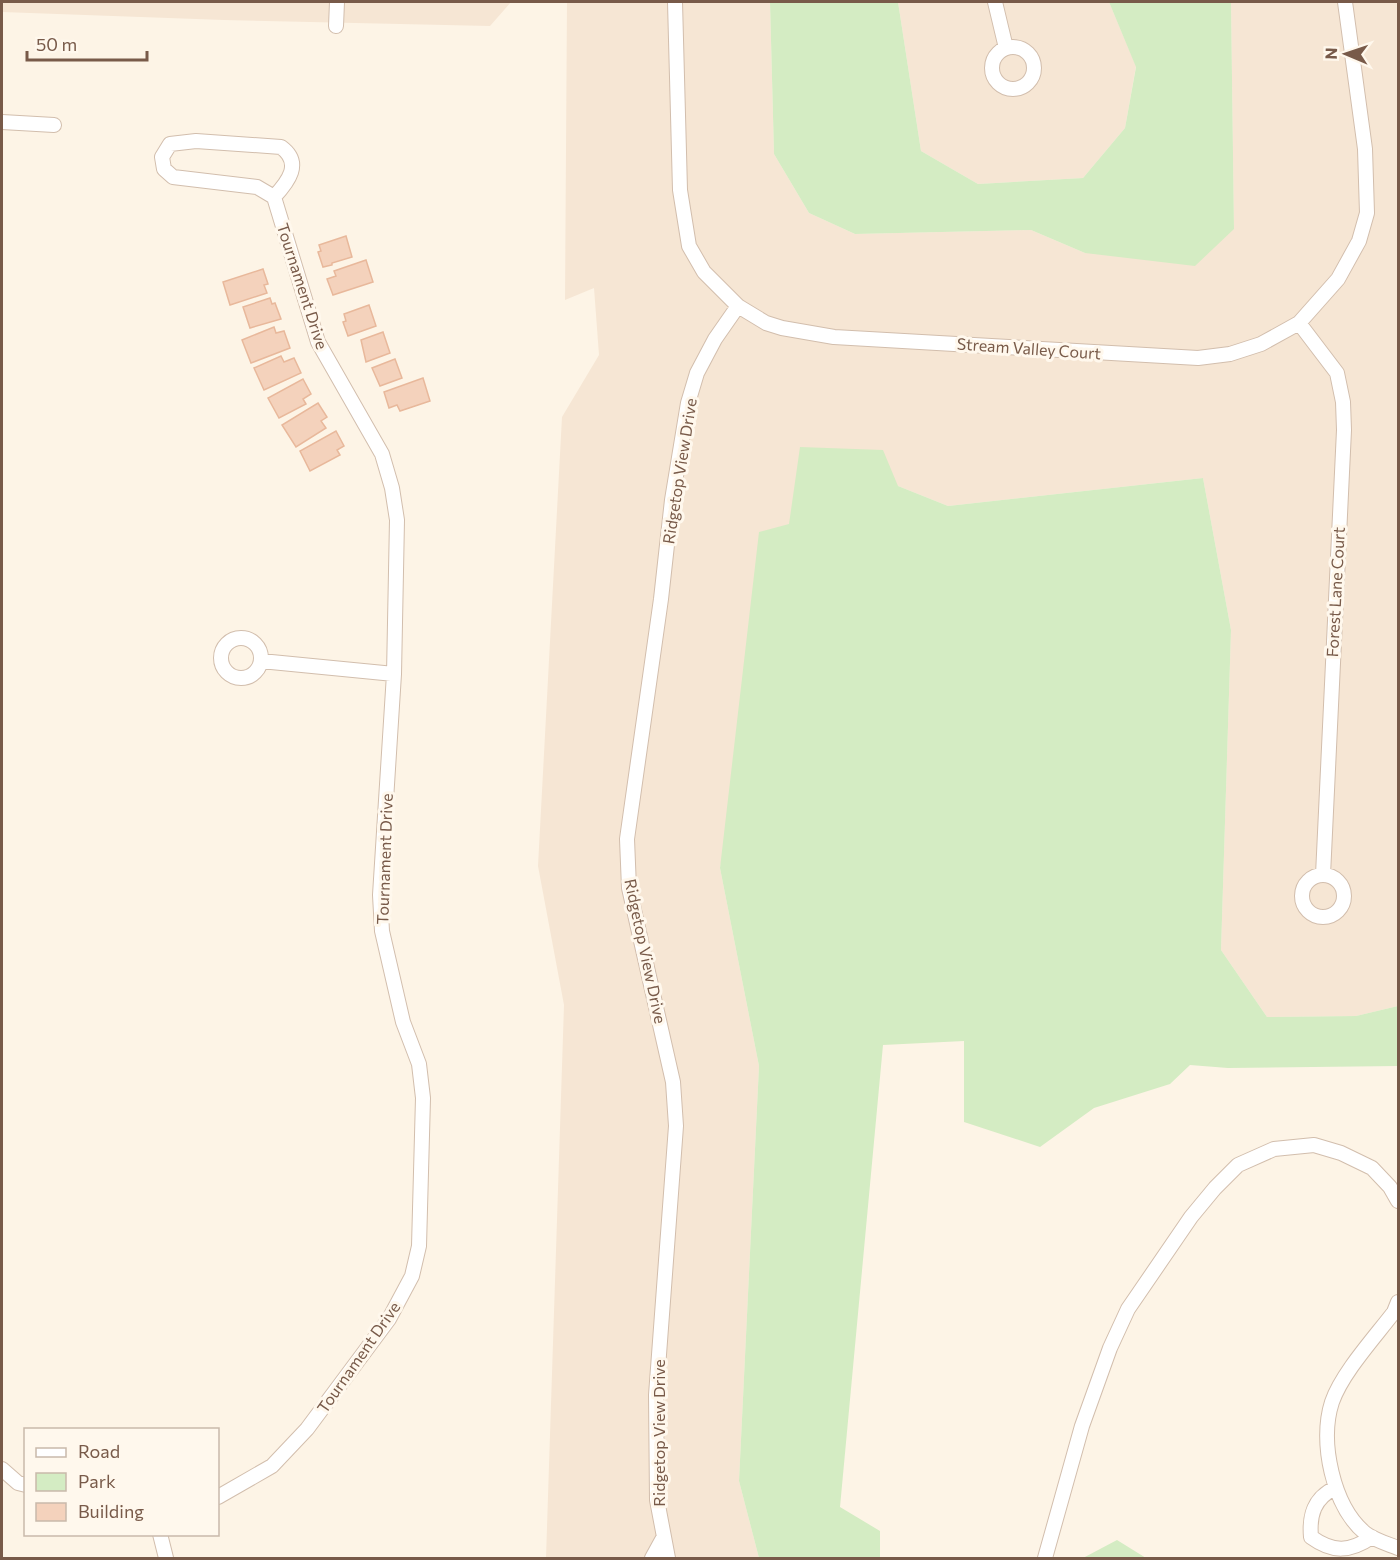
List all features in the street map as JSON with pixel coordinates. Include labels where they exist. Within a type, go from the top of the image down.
[{"type":"street","points":[[336,26],[337,2]]},
{"type":"street","name":"Stream Valley Court","points":[[675,2],[680,190],[689,246],[704,272],[738,306],[782,328],[834,337],[1198,358],[1230,354],[1261,344],[1299,323],[1338,279],[1359,241],[1367,213],[1365,149],[1345,2]]},
{"type":"street","points":[[995,2],[1006,48]]},
{"type":"street","points":[[2,122],[54,125]]},
{"type":"street","points":[[196,141],[281,147],[289,153],[293,162],[287,183],[274,197],[257,187],[173,177],[164,169],[162,157],[170,144],[196,141]]},
{"type":"street","name":"Tournament Drive","points":[[219,1496],[272,1466],[307,1429],[389,1319],[412,1276],[419,1246],[423,1098],[419,1064],[403,1022],[382,931],[380,895],[394,674],[398,535],[392,488],[382,454],[318,342],[274,197]]},
{"type":"street","name":"Ridgetop View Drive","points":[[668,1558],[657,1500],[656,1395],[676,1125],[674,1082],[629,888],[627,839],[661,598],[672,500],[688,403],[697,374],[715,339],[738,306]]},
{"type":"street","name":"Forest Lane Court","points":[[1299,323],[1337,373],[1343,402],[1344,430],[1323,875]]},
{"type":"street","points":[[261,661],[394,674]]},
{"type":"street","points":[[1045,1558],[1082,1426],[1110,1348],[1128,1309],[1191,1217],[1215,1188],[1238,1165],[1274,1149],[1314,1145],[1341,1153],[1372,1168],[1390,1187],[1398,1201]]},
{"type":"street","points":[[1398,1302],[1394,1312],[1345,1377],[1332,1402],[1327,1432],[1335,1488],[1343,1506],[1366,1534],[1398,1548]]},
{"type":"street","points":[[2,1469],[18,1483],[24,1484]]},
{"type":"street","points":[[1335,1488],[1324,1493],[1315,1506],[1310,1521],[1311,1537],[1322,1545],[1342,1549],[1358,1546],[1372,1537]]},
{"type":"street","points":[[160,1536],[166,1558]]},
{"type":"street","points":[[652,1558],[663,1538]]},
{"type":"shaded area","points":[[2,2],[511,2],[490,26],[2,12]]},
{"type":"shaded area","points":[[567,2],[770,2],[774,154],[809,213],[855,234],[1031,230],[1085,253],[1234,229],[1231,2],[1398,2],[1398,1006],[1356,1016],[1267,1017],[1221,950],[1231,630],[1203,478],[948,506],[898,486],[789,524],[720,868],[759,1066],[739,1481],[759,1558],[546,1558],[564,1005],[538,866],[562,417],[599,355],[594,288],[565,300]]},
{"type":"shaded area","points":[[898,2],[1109,2],[1136,66],[1125,128],[1083,178],[978,184],[921,151]]},
{"type":"green space","points":[[770,2],[898,2],[921,151],[978,184],[1083,178],[1125,128],[1136,67],[1109,2],[1231,2],[1234,229],[1195,266],[1085,253],[1031,230],[855,234],[809,213],[774,154]]},
{"type":"green space","points":[[800,447],[883,450],[898,486],[948,506],[1203,478],[1231,630],[1221,950],[1267,1017],[1356,1016],[1398,1006],[1398,1066],[1228,1068],[1190,1065],[1170,1084],[1094,1108],[1040,1147],[964,1122],[964,1041],[883,1045],[840,1507],[880,1531],[880,1558],[759,1558],[739,1481],[759,1066],[720,868],[759,532],[789,524]]},
{"type":"green space","points":[[1117,1540],[1146,1558],[1083,1558]]},
{"type":"building","points":[[346,236],[352,257],[323,267],[318,252],[321,251],[319,245]]},
{"type":"building","points":[[366,260],[373,282],[333,295],[327,279],[336,276],[334,271]]},
{"type":"building","points":[[263,269],[268,284],[264,285],[267,293],[230,305],[223,282]]},
{"type":"building","points":[[270,298],[272,304],[275,303],[281,319],[250,328],[243,307]]},
{"type":"building","points":[[369,305],[376,326],[348,336],[343,322],[346,321],[344,314]]},
{"type":"building","points":[[274,327],[276,333],[284,331],[290,348],[251,363],[242,340]]},
{"type":"building","points":[[383,332],[390,353],[366,362],[361,340]]},
{"type":"building","points":[[281,356],[284,362],[294,358],[301,373],[264,390],[254,368]]},
{"type":"building","points":[[395,359],[402,378],[380,386],[372,368]]},
{"type":"building","points":[[423,378],[430,401],[400,411],[397,405],[389,408],[384,392]]},
{"type":"building","points":[[303,379],[311,394],[303,399],[306,404],[279,418],[268,398]]},
{"type":"building","points":[[318,403],[327,417],[321,421],[326,428],[296,447],[282,425]]},
{"type":"building","points":[[336,431],[344,446],[337,450],[340,455],[310,471],[300,451]]}]
